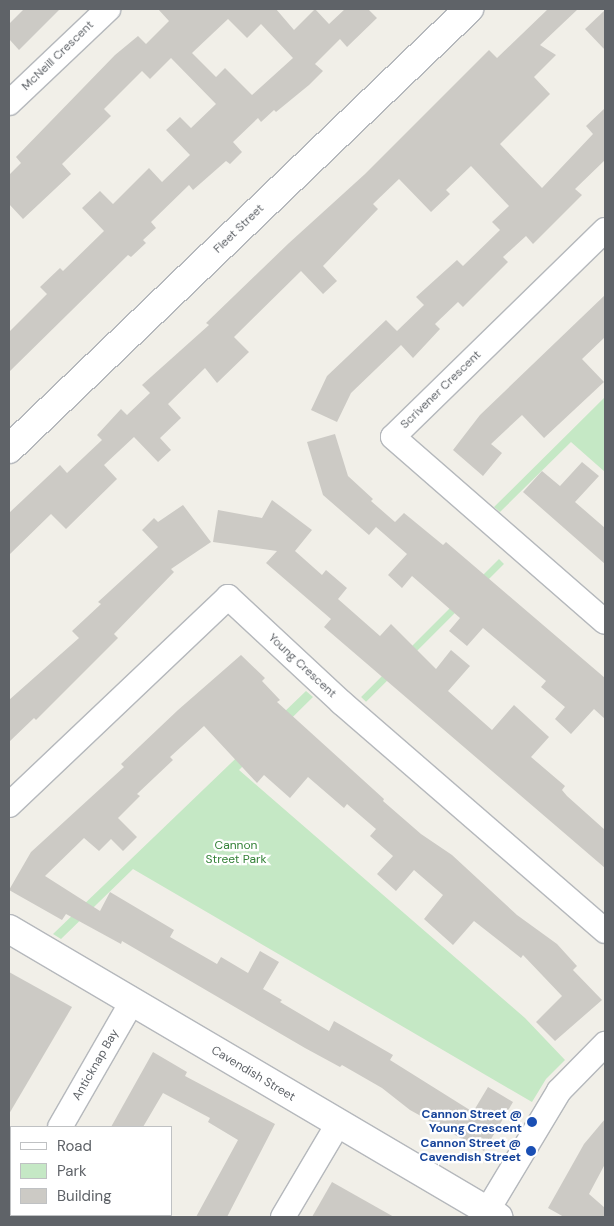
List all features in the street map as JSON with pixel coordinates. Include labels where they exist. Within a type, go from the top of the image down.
[{"type":"street","name":"McNeill Crescent","points":[[9,103],[108,9]]},
{"type":"street","name":"Fleet Street","points":[[9,449],[469,9]]},
{"type":"street","name":"Scrivener Crescent","points":[[605,230],[393,437],[605,622]]},
{"type":"street","name":"Young Crescent","points":[[9,805],[228,597],[342,703],[605,931]]},
{"type":"street","name":"Cavendish Street","points":[[9,929],[493,1214]]},
{"type":"street","name":"Anticknap Bay","points":[[61,1126],[132,1002]]},
{"type":"street","points":[[493,1214],[559,1091],[605,1044]]},
{"type":"street","points":[[283,1217],[338,1124]]},
{"type":"green space","points":[[605,397],[605,472],[571,442],[500,512],[494,507]]},
{"type":"green space","points":[[499,559],[504,564],[366,702],[361,697]]},
{"type":"green space","name":"Cannon Street Park","points":[[306,691],[313,697],[239,770],[525,1018],[565,1060],[546,1079],[532,1102],[133,869],[61,939],[53,934]]},
{"type":"building","points":[[24,9],[60,9],[19,50],[9,39],[9,24]]},
{"type":"building","points":[[158,9],[276,9],[294,30],[315,9],[329,24],[345,9],[368,9],[377,18],[347,47],[340,39],[315,64],[323,71],[276,112],[274,110],[261,122],[258,118],[233,142],[242,152],[230,164],[226,161],[193,190],[189,185],[151,222],[156,228],[143,240],[146,243],[131,257],[128,255],[9,372],[9,332],[47,294],[40,287],[60,268],[63,271],[104,231],[82,208],[100,191],[113,204],[149,168],[162,182],[190,155],[166,130],[180,117],[191,128],[216,104],[171,58],[150,79],[142,71],[104,109],[111,116],[62,164],[71,174],[23,219],[9,204],[9,175],[21,163],[16,157],[115,55],[138,36],[146,44],[169,21]],"holes":[[[228,19],[247,38],[261,24],[293,58],[252,95],[225,68],[216,77],[192,53]]]},
{"type":"building","points":[[548,9],[578,9],[540,45],[556,55],[534,77],[550,94],[500,144],[542,188],[593,134],[586,126],[605,108],[605,160],[575,189],[582,195],[533,244],[526,236],[503,257],[508,262],[463,307],[458,302],[435,324],[440,329],[413,358],[401,345],[351,393],[337,422],[311,410],[327,376],[386,320],[397,331],[424,305],[416,297],[457,260],[463,266],[500,230],[492,222],[509,206],[471,166],[446,190],[450,194],[431,212],[399,179],[373,204],[378,209],[323,266],[337,281],[323,294],[301,271],[234,337],[249,352],[217,383],[205,368],[168,404],[181,418],[160,438],[171,450],[158,462],[134,437],[104,465],[117,479],[66,529],[51,514],[9,555],[9,513],[60,465],[67,473],[102,440],[97,435],[121,409],[127,415],[150,393],[142,385],[209,325],[206,323],[289,243],[365,174],[489,50],[497,58]]},
{"type":"building","points":[[605,10],[605,50],[585,29]]},
{"type":"building","points":[[605,295],[605,337],[582,359],[604,382],[544,438],[522,415],[491,444],[502,453],[483,476],[453,450],[480,415]]},
{"type":"building","points":[[335,434],[348,476],[373,499],[371,501],[395,522],[404,513],[443,545],[446,542],[605,678],[605,719],[594,709],[571,734],[555,719],[565,707],[541,687],[546,681],[483,628],[467,646],[449,631],[460,618],[412,576],[402,588],[388,575],[407,554],[376,527],[369,535],[323,495],[307,442]]},
{"type":"building","points":[[582,462],[599,476],[575,502],[605,528],[605,564],[523,492],[542,471],[560,486]]},
{"type":"building","points":[[272,500],[312,530],[295,551],[322,575],[326,570],[347,588],[338,599],[380,636],[391,624],[436,669],[451,650],[470,666],[448,691],[492,730],[514,705],[549,737],[531,757],[565,786],[562,790],[567,796],[605,830],[605,868],[324,627],[331,619],[266,563],[277,551],[213,542],[218,510],[262,518]]},
{"type":"building","points":[[183,505],[211,542],[171,569],[174,572],[114,634],[118,638],[36,720],[34,718],[9,742],[9,700],[79,638],[72,631],[101,604],[98,602],[158,547],[142,530],[154,518],[158,522]]},
{"type":"building","points":[[241,655],[265,678],[262,681],[280,700],[277,702],[384,799],[383,801],[421,834],[452,855],[517,915],[557,944],[577,966],[573,970],[602,1000],[555,1041],[536,1022],[562,996],[523,955],[521,958],[474,921],[453,945],[424,919],[443,895],[414,870],[396,891],[377,874],[393,856],[370,836],[376,829],[347,804],[344,808],[308,777],[290,798],[264,775],[257,783],[204,726],[170,757],[173,760],[137,794],[140,796],[118,818],[137,837],[123,851],[111,839],[99,851],[84,838],[45,876],[100,911],[110,892],[174,930],[170,937],[217,964],[221,957],[248,973],[260,951],[279,962],[263,989],[282,1000],[280,1002],[329,1031],[334,1021],[393,1055],[390,1060],[473,1112],[488,1087],[513,1102],[484,1151],[410,1110],[382,1088],[342,1065],[340,1067],[305,1048],[122,941],[121,944],[66,914],[62,920],[9,890],[31,852],[124,767],[121,764],[178,710]]},
{"type":"building","points":[[9,972],[72,1007],[9,1114]]},
{"type":"building","points":[[153,1052],[187,1072],[185,1076],[275,1124],[227,1217],[196,1217],[238,1140],[208,1122],[210,1118],[163,1093],[144,1126],[112,1126]]},
{"type":"building","points":[[605,1119],[605,1164],[589,1194],[605,1208],[605,1217],[564,1217],[548,1208],[584,1144]]},
{"type":"building","points":[[332,1182],[394,1217],[312,1217]]},
{"type":"place","name":"Cannon Street @ Young Crescent","points":[[532,1122]]},
{"type":"place","name":"Cannon Street @ Cavendish Street","points":[[531,1151]]}]
